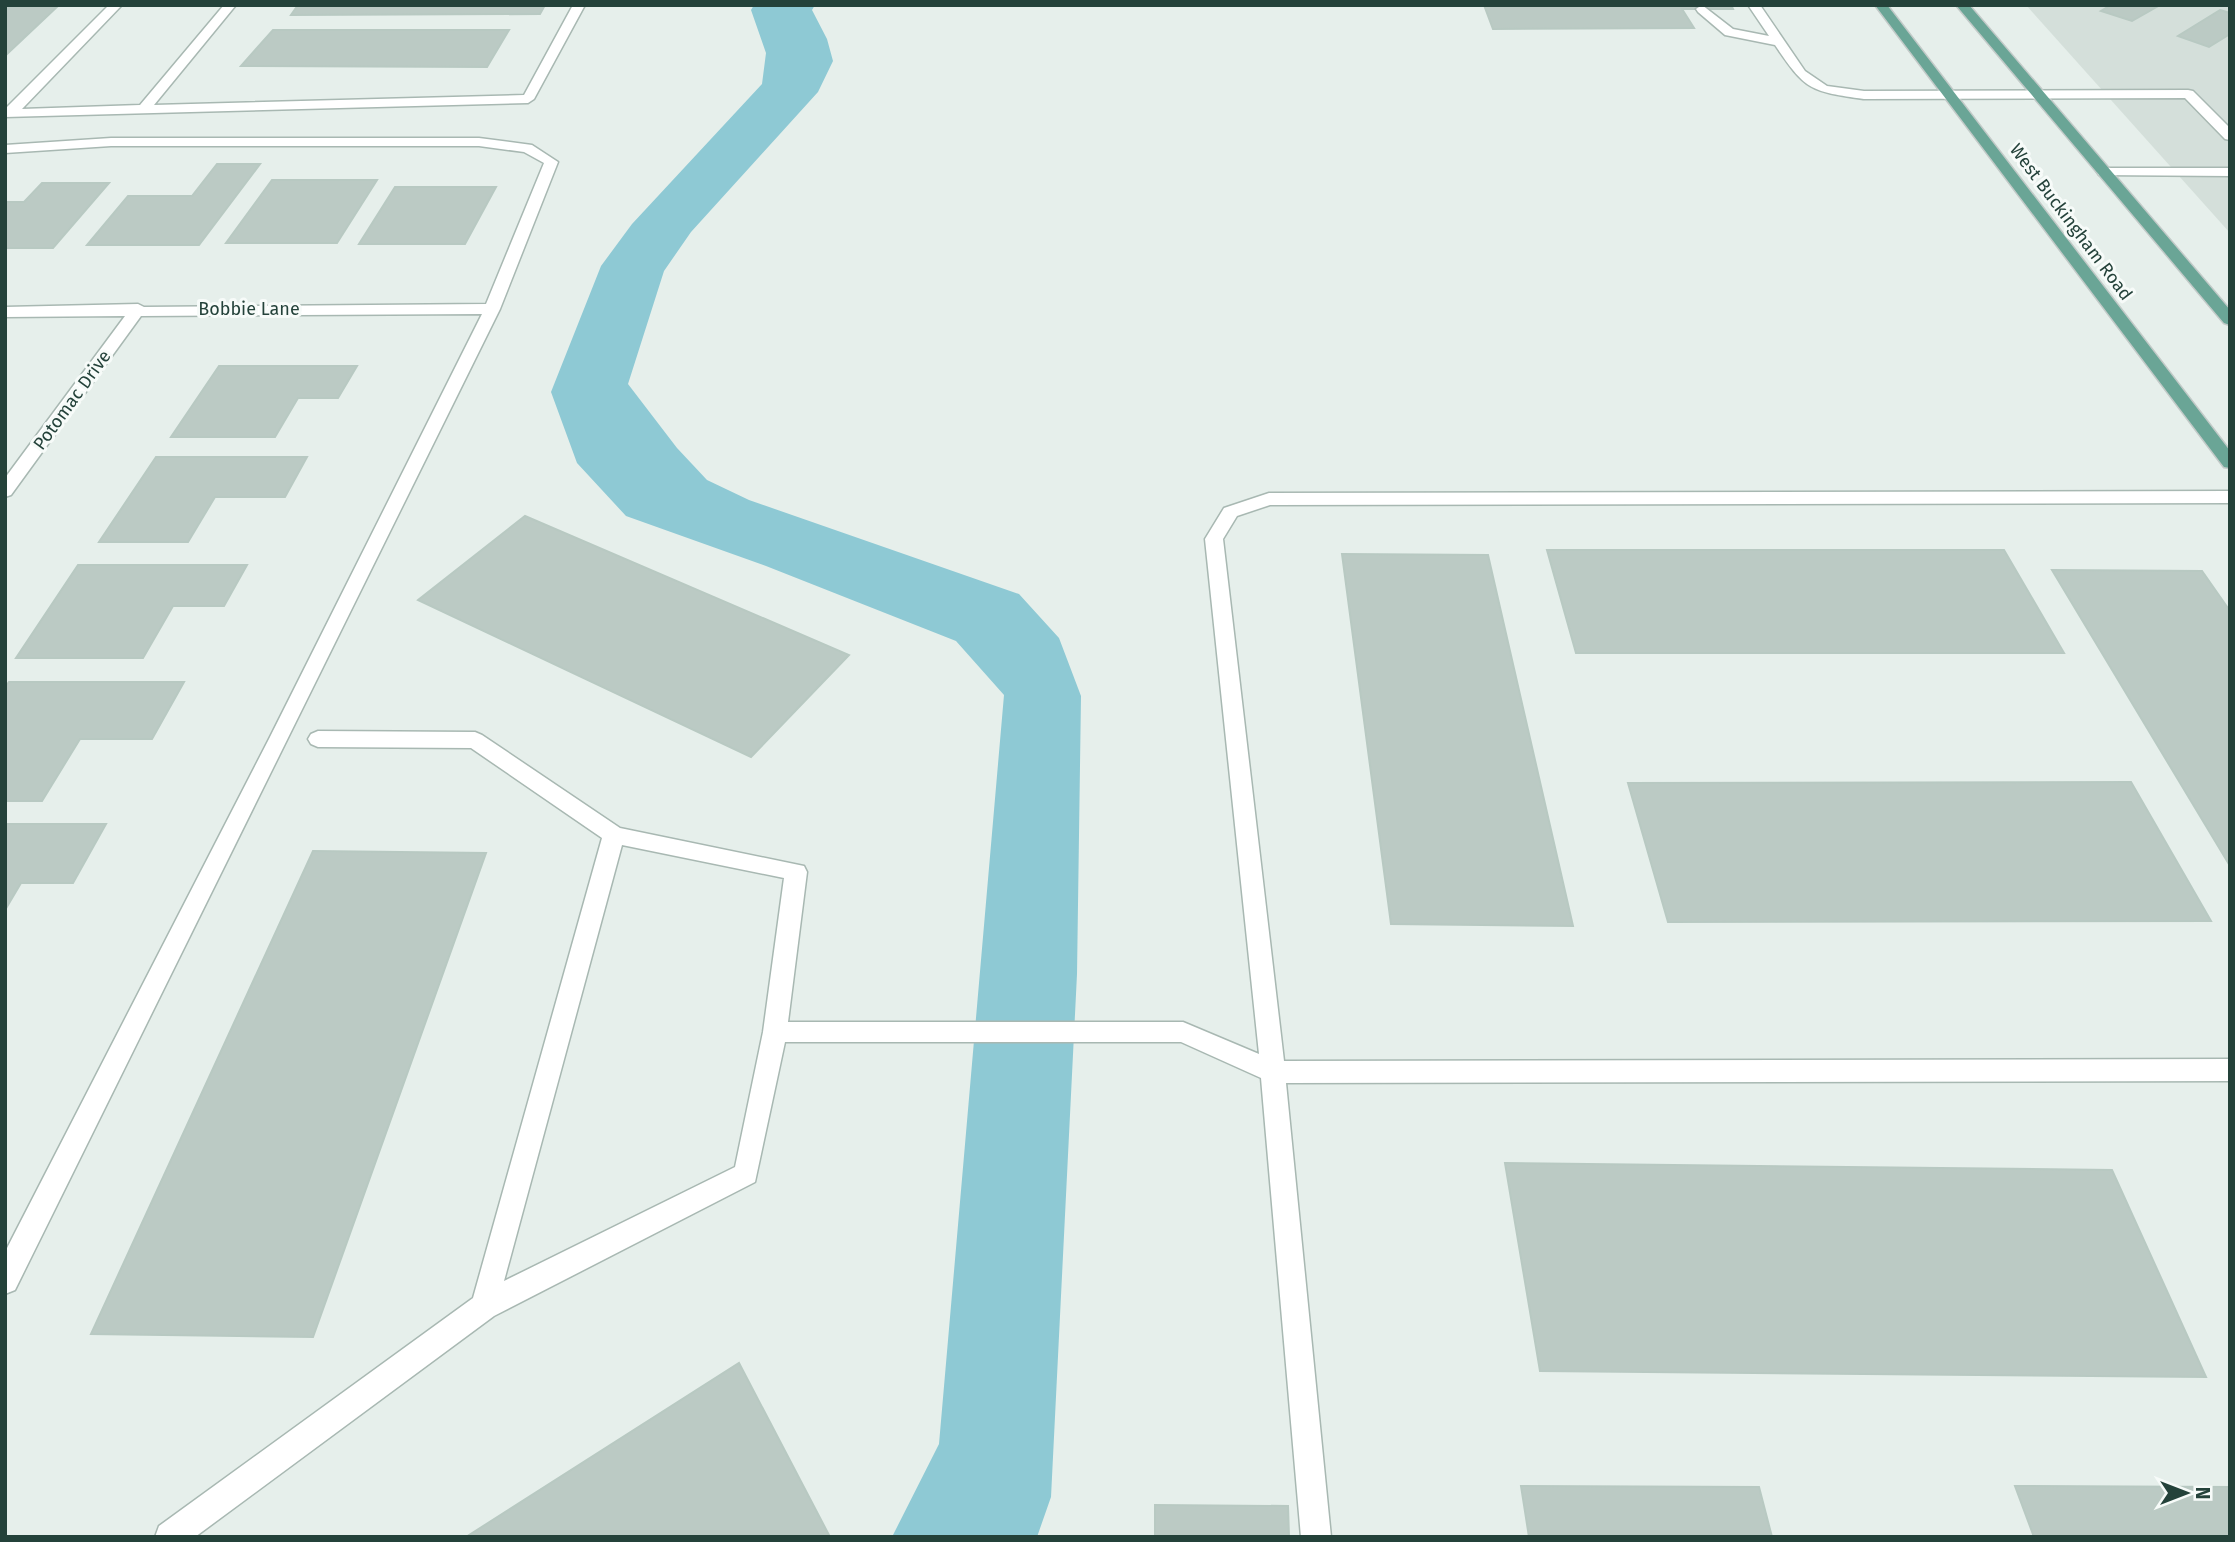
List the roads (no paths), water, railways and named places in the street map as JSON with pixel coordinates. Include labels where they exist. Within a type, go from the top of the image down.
[{"type":"main road","name":"West Buckingham Road","points":[[1881,5],[2230,463]]},
{"type":"main road","points":[[1962,5],[2104,173],[2224,306],[2230,320]]},
{"type":"street","points":[[8,113],[116,5]]},
{"type":"street","points":[[144,109],[230,5]]},
{"type":"street","points":[[8,113],[528,99],[579,5]]},
{"type":"street","points":[[1754,5],[1801,74],[1823,89],[1864,95],[2188,94],[2230,136]]},
{"type":"street","points":[[1702,9],[1729,32],[1779,42]]},
{"type":"street","points":[[5,149],[111,142],[479,142],[527,148],[551,162],[492,309],[280,737],[5,1281]]},
{"type":"street","points":[[2104,173],[2230,172]]},
{"type":"street","name":"Bobbie Lane","points":[[5,312],[138,309],[492,309]]},
{"type":"street","name":"Potomac Drive","points":[[5,491],[138,309]]},
{"type":"street","points":[[1317,1537],[1273,1072],[1214,539],[1230,512],[1269,499],[2230,497]]},
{"type":"street","points":[[170,1537],[484,1306],[746,1174],[775,1032],[796,872],[614,835],[475,740],[318,739]]},
{"type":"street","points":[[484,1306],[614,835]]},
{"type":"street","points":[[775,1032],[1183,1032],[1273,1072],[2230,1070]]},
{"type":"water","points":[[754,5],[815,5],[812,10],[827,39],[833,61],[818,92],[691,232],[664,271],[628,384],[677,448],[707,480],[749,500],[1019,594],[1059,638],[1081,696],[1077,974],[1051,1497],[1037,1537],[892,1537],[939,1444],[1004,695],[956,641],[766,566],[626,516],[577,463],[551,392],[601,266],[632,224],[762,84],[766,53],[751,10]]}]
